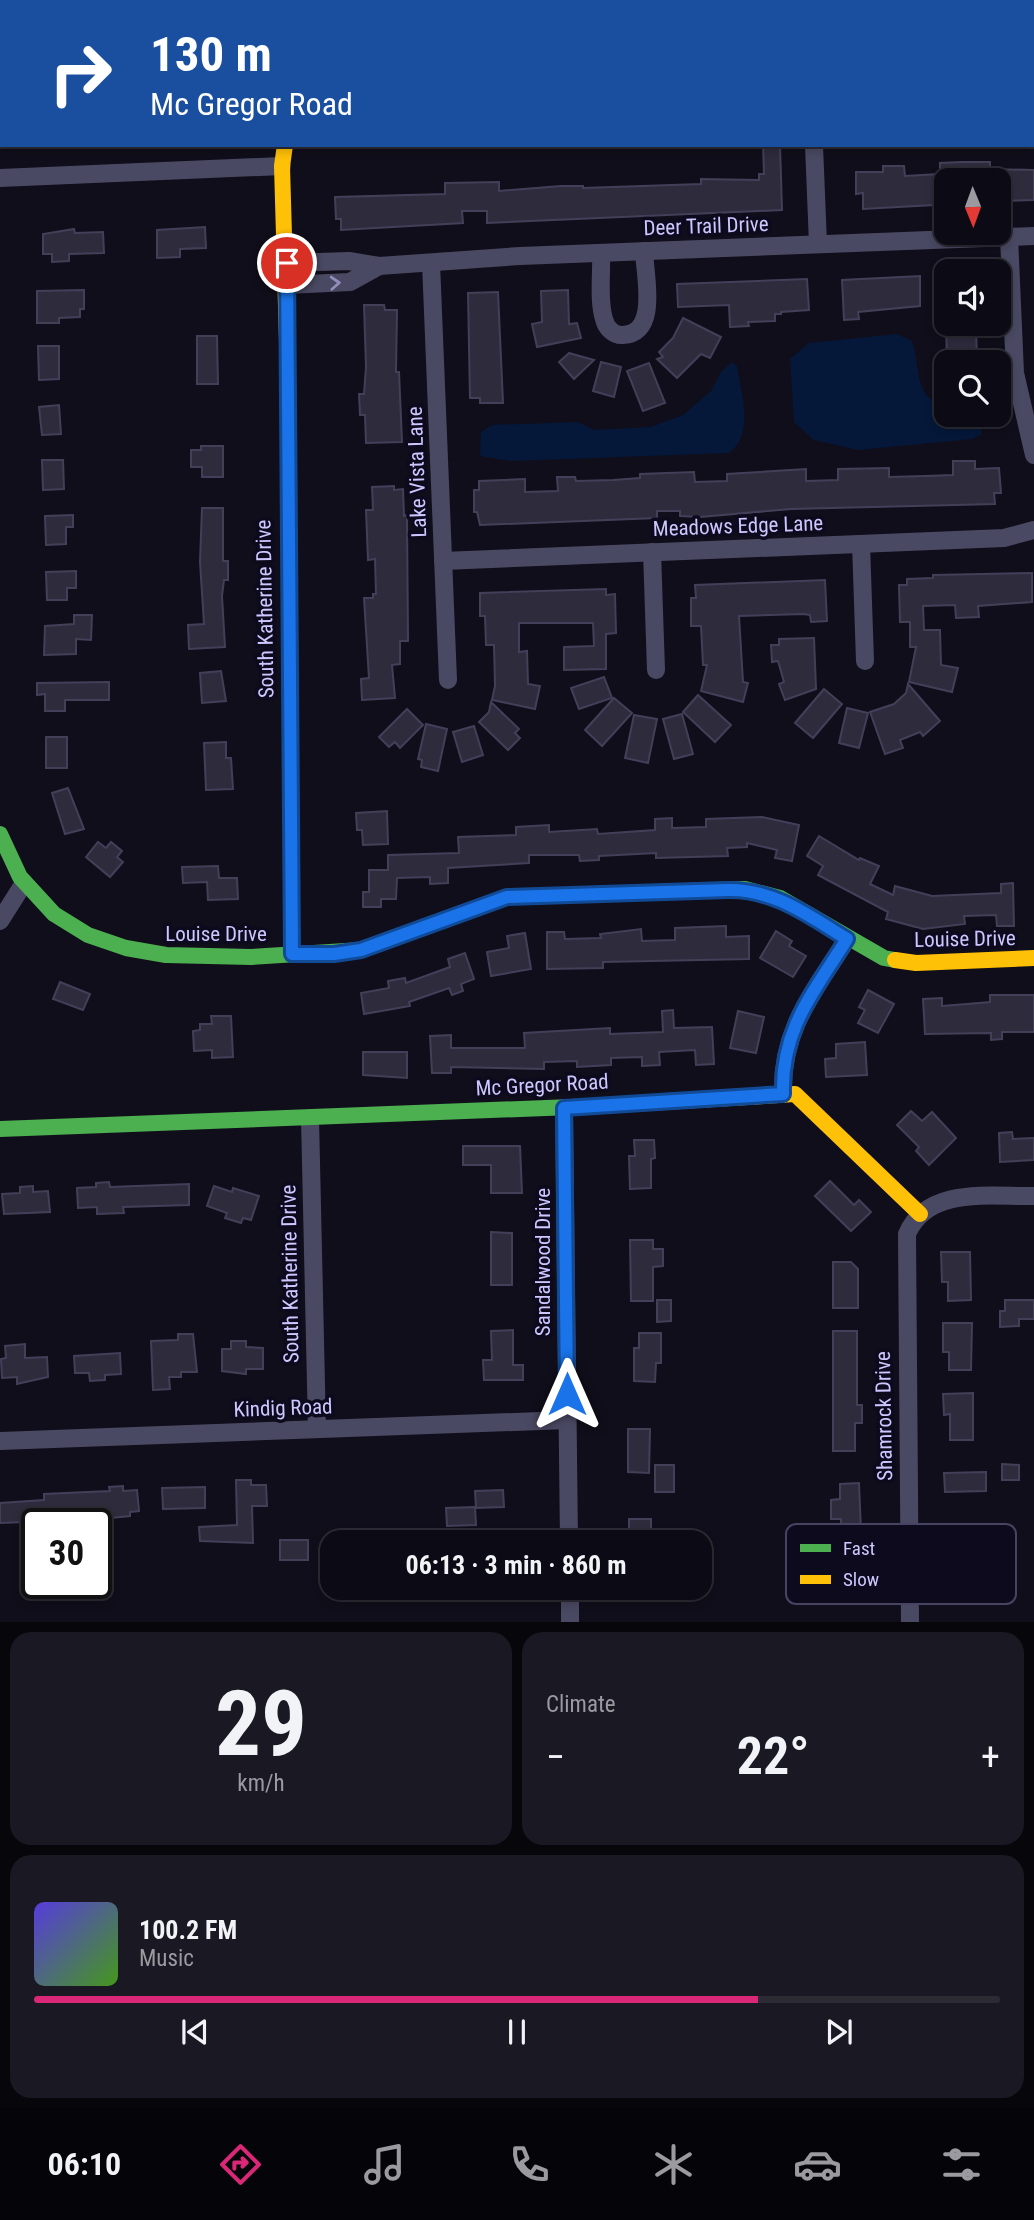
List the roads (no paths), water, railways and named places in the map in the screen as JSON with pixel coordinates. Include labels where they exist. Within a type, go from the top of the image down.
[{"type":"street","name":"South Katherine Drive","points":[[285,147],[282,166],[287,263],[292,954]]},
{"type":"street","points":[[814,147],[818,244]]},
{"type":"street","points":[[0,178],[282,166]]},
{"type":"street","name":"Deer Trail Drive","points":[[1012,237],[1034,236]]},
{"type":"street","name":"Deer Trail Drive","points":[[379,267],[601,253],[934,240]]},
{"type":"street","points":[[1009,245],[1015,373],[1034,456]]},
{"type":"street","points":[[601,253],[604,319],[610,331],[619,336],[636,334],[643,327],[647,314],[644,251]]},
{"type":"street","points":[[287,263],[349,261],[379,267]]},
{"type":"street","name":"Lake Vista Lane","points":[[431,263],[448,680]]},
{"type":"street","points":[[286,285],[350,282],[379,267]]},
{"type":"street","name":"Meadows Edge Lane","points":[[443,561],[1004,538],[1034,530]]},
{"type":"street","points":[[861,544],[865,662]]},
{"type":"street","points":[[652,552],[656,670]]},
{"type":"street","name":"Louise Drive","points":[[0,834],[24,883],[70,927],[115,948],[158,956],[334,954],[361,950],[507,897],[745,889],[780,898],[884,958],[916,963],[1034,958]]},
{"type":"street","points":[[0,921],[24,883]]},
{"type":"street","points":[[847,939],[792,1029],[783,1065],[783,1094],[795,1094],[920,1214],[935,1203],[950,1199],[1034,1196]]},
{"type":"street","name":"Mc Gregor Road","points":[[0,1129],[564,1108],[783,1094]]},
{"type":"street","name":"Sandalwood Drive","points":[[564,1108],[569,1530]]},
{"type":"street","name":"South Katherine Drive","points":[[310,1118],[317,1429]]},
{"type":"street","name":"Shamrock Drive","points":[[908,1524],[905,1242],[910,1227],[920,1214]]},
{"type":"street","name":"Kindig Road","points":[[0,1441],[567,1420]]},
{"type":"street","points":[[570,1600],[570,1622]]},
{"type":"street","name":"Shamrock Drive","points":[[909,1604],[909,1622]]},
{"type":"water","points":[[897,334],[912,341],[923,390],[934,401],[934,427],[981,427],[982,434],[972,439],[858,450],[814,440],[794,422],[790,359],[809,343]]},
{"type":"water","points":[[732,362],[737,366],[744,424],[737,445],[729,453],[511,461],[480,456],[481,432],[492,425],[578,422],[594,430],[651,427],[683,415],[711,391],[721,372]]}]
